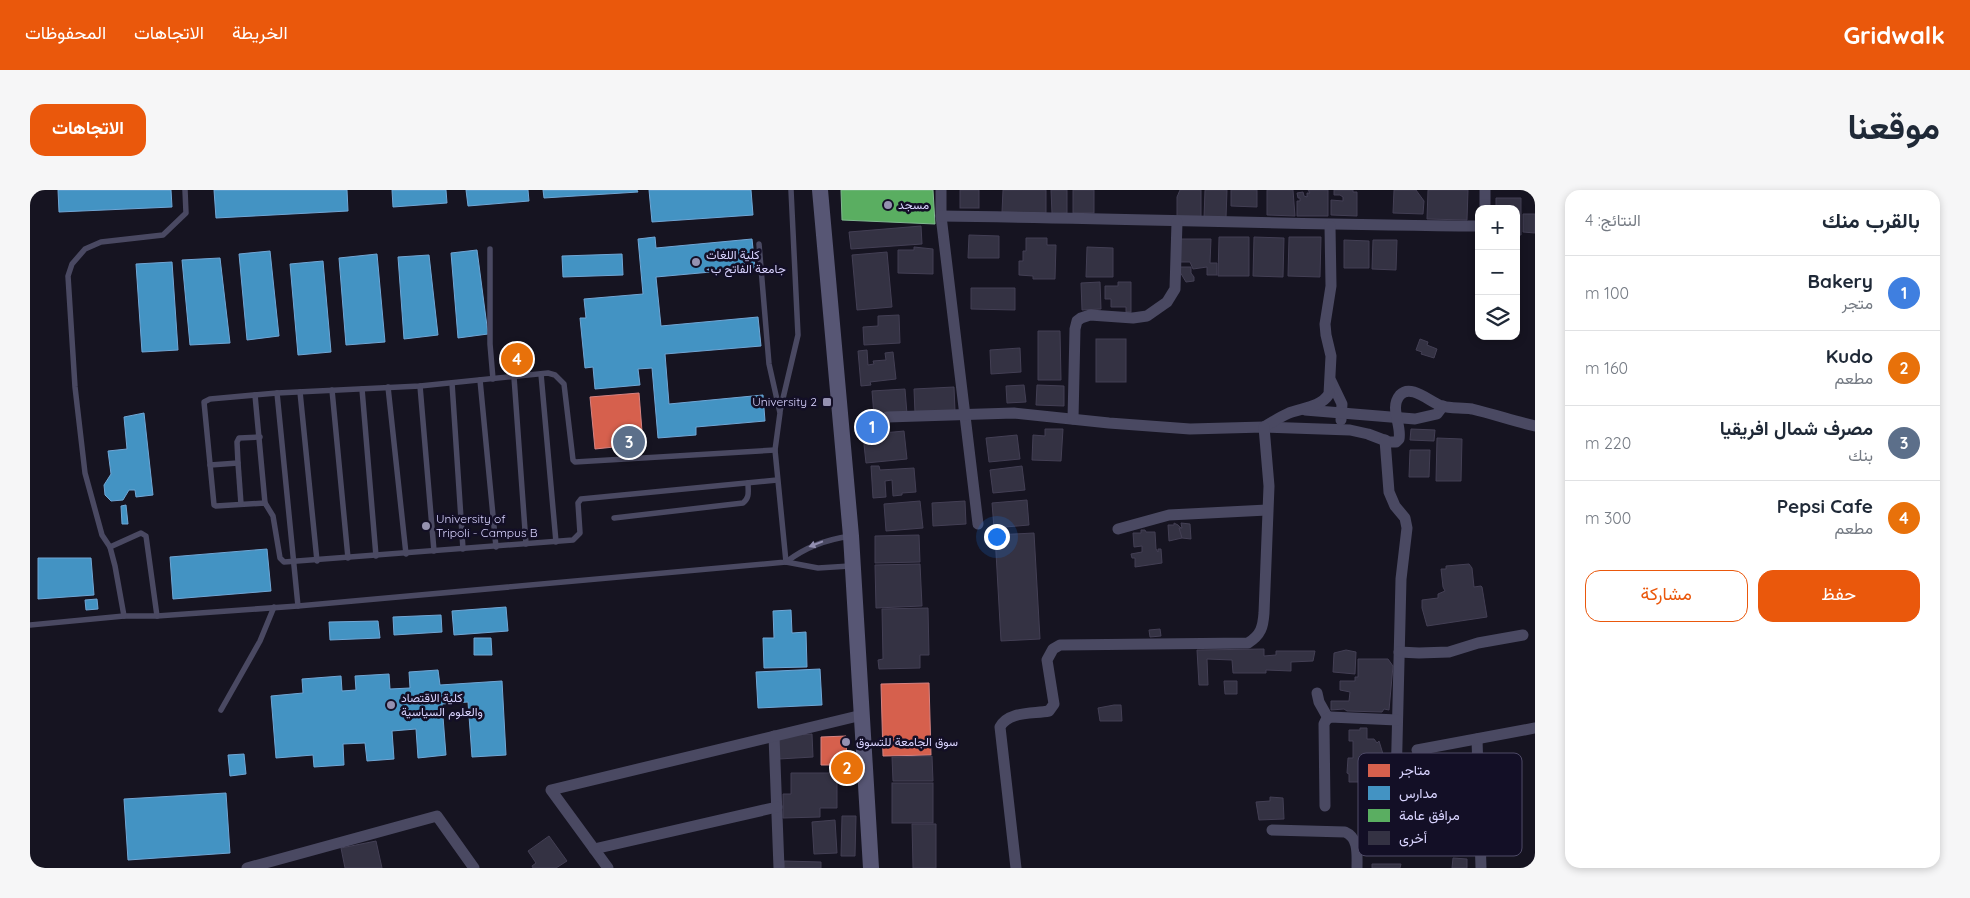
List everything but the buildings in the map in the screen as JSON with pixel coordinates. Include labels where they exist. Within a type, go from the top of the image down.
[{"type":"street","points":[[820,190],[852,536],[871,868]]},
{"type":"street","points":[[941,190],[941,216],[978,524]]},
{"type":"street","points":[[1485,190],[1485,205]]},
{"type":"street","points":[[941,216],[1330,226],[1475,226]]},
{"type":"street","points":[[1073,419],[1075,329],[1077,321],[1090,316],[1133,318],[1147,316],[1157,311],[1167,302],[1176,289],[1177,222]]},
{"type":"street","points":[[1264,427],[1283,416],[1318,404],[1326,398],[1331,382],[1331,356],[1325,324],[1331,286],[1330,226]]},
{"type":"street","points":[[1331,382],[1340,397],[1341,430]]},
{"type":"street","points":[[887,417],[1014,413],[1190,429],[1264,427],[1341,430],[1360,432],[1396,442],[1399,439],[1400,429],[1395,410],[1400,394],[1405,392],[1418,394],[1443,406],[1472,409],[1535,426]]},
{"type":"street","points":[[1301,410],[1420,419],[1437,414],[1443,406]]},
{"type":"street","points":[[1016,868],[1000,727],[1009,716],[1049,711],[1052,708],[1054,704],[1047,660],[1053,649],[1060,645],[1248,642],[1256,638],[1261,632],[1263,625],[1269,486],[1264,427]]},
{"type":"street","points":[[1385,440],[1389,492],[1395,506],[1403,514],[1406,521],[1402,569],[1396,753]]},
{"type":"street","points":[[1118,529],[1169,515],[1267,510]]},
{"type":"street","points":[[1399,652],[1449,652],[1478,643],[1523,635]]},
{"type":"street","points":[[1317,693],[1319,702],[1328,718]]},
{"type":"street","points":[[608,868],[550,790],[862,715]]},
{"type":"street","points":[[1328,718],[1397,720]]},
{"type":"street","points":[[1325,806],[1324,724],[1328,718]]},
{"type":"street","points":[[1417,750],[1534,728]]},
{"type":"street","points":[[774,736],[779,868]]},
{"type":"street","points":[[1477,739],[1477,753]]},
{"type":"street","points":[[594,849],[777,807]]},
{"type":"street","points":[[247,868],[437,816],[474,868]]},
{"type":"street","points":[[1272,830],[1345,832],[1350,834],[1355,842],[1357,868]]},
{"type":"lane","points":[[124,616],[116,566],[110,546],[102,534],[85,474],[75,387],[68,276],[72,264],[85,249],[101,242],[163,235],[186,212],[185,190]]},
{"type":"lane","points":[[786,562],[775,450],[780,412],[798,335],[791,190]]},
{"type":"lane","points":[[759,244],[769,364],[780,412]]},
{"type":"lane","points":[[490,249],[490,344],[494,379]]},
{"type":"lane","points":[[265,503],[214,505],[204,402],[210,399],[277,393],[420,386],[548,373],[564,384],[574,460],[576,462],[775,450]]},
{"type":"lane","points":[[541,374],[556,542]]},
{"type":"lane","points":[[514,377],[526,544]]},
{"type":"lane","points":[[480,380],[496,546]]},
{"type":"lane","points":[[452,383],[464,549]]},
{"type":"lane","points":[[420,386],[434,552]]},
{"type":"lane","points":[[388,387],[406,554]]},
{"type":"lane","points":[[362,389],[376,556]]},
{"type":"lane","points":[[332,390],[348,558]]},
{"type":"lane","points":[[300,392],[317,561]]},
{"type":"lane","points":[[277,393],[298,606]]},
{"type":"lane","points":[[255,395],[265,503],[273,516],[281,561],[317,561],[573,540],[580,533],[578,503],[581,499],[777,480]]},
{"type":"lane","points":[[241,504],[237,442],[239,438],[260,437]]},
{"type":"lane","points":[[210,466],[238,463]]},
{"type":"lane","points":[[614,518],[743,503],[747,500],[748,496],[748,483]]},
{"type":"lane","points":[[110,546],[141,533],[146,536],[157,616]]},
{"type":"lane","points":[[786,562],[814,544],[830,539],[852,536]]},
{"type":"lane","points":[[30,624],[124,616],[157,616],[298,606],[786,562],[818,568],[854,566]]},
{"type":"lane","points":[[221,710],[260,640],[274,607]]},
{"type":"place","name":"مسجد","points":[[888,205]]},
{"type":"place","name":"كلية اللغات -جامعة الفاتح ب","points":[[696,262]]},
{"type":"place","name":"Pepsi Cafe","points":[[517,359]]},
{"type":"place","name":"University 2","points":[[827,402]]},
{"type":"place","name":"Bakery","points":[[872,427]]},
{"type":"place","name":"مصرف شمال افريقيا","points":[[629,442]]},
{"type":"place","name":"University of Tripoli - Campus B","points":[[426,526]]},
{"type":"place","name":"كلية الاقتصاد والعلوم السياسية","points":[[391,705]]},
{"type":"place","name":"سوق الجامعة للتسوق","points":[[846,742]]},
{"type":"place","name":"Kudo","points":[[847,768]]}]
